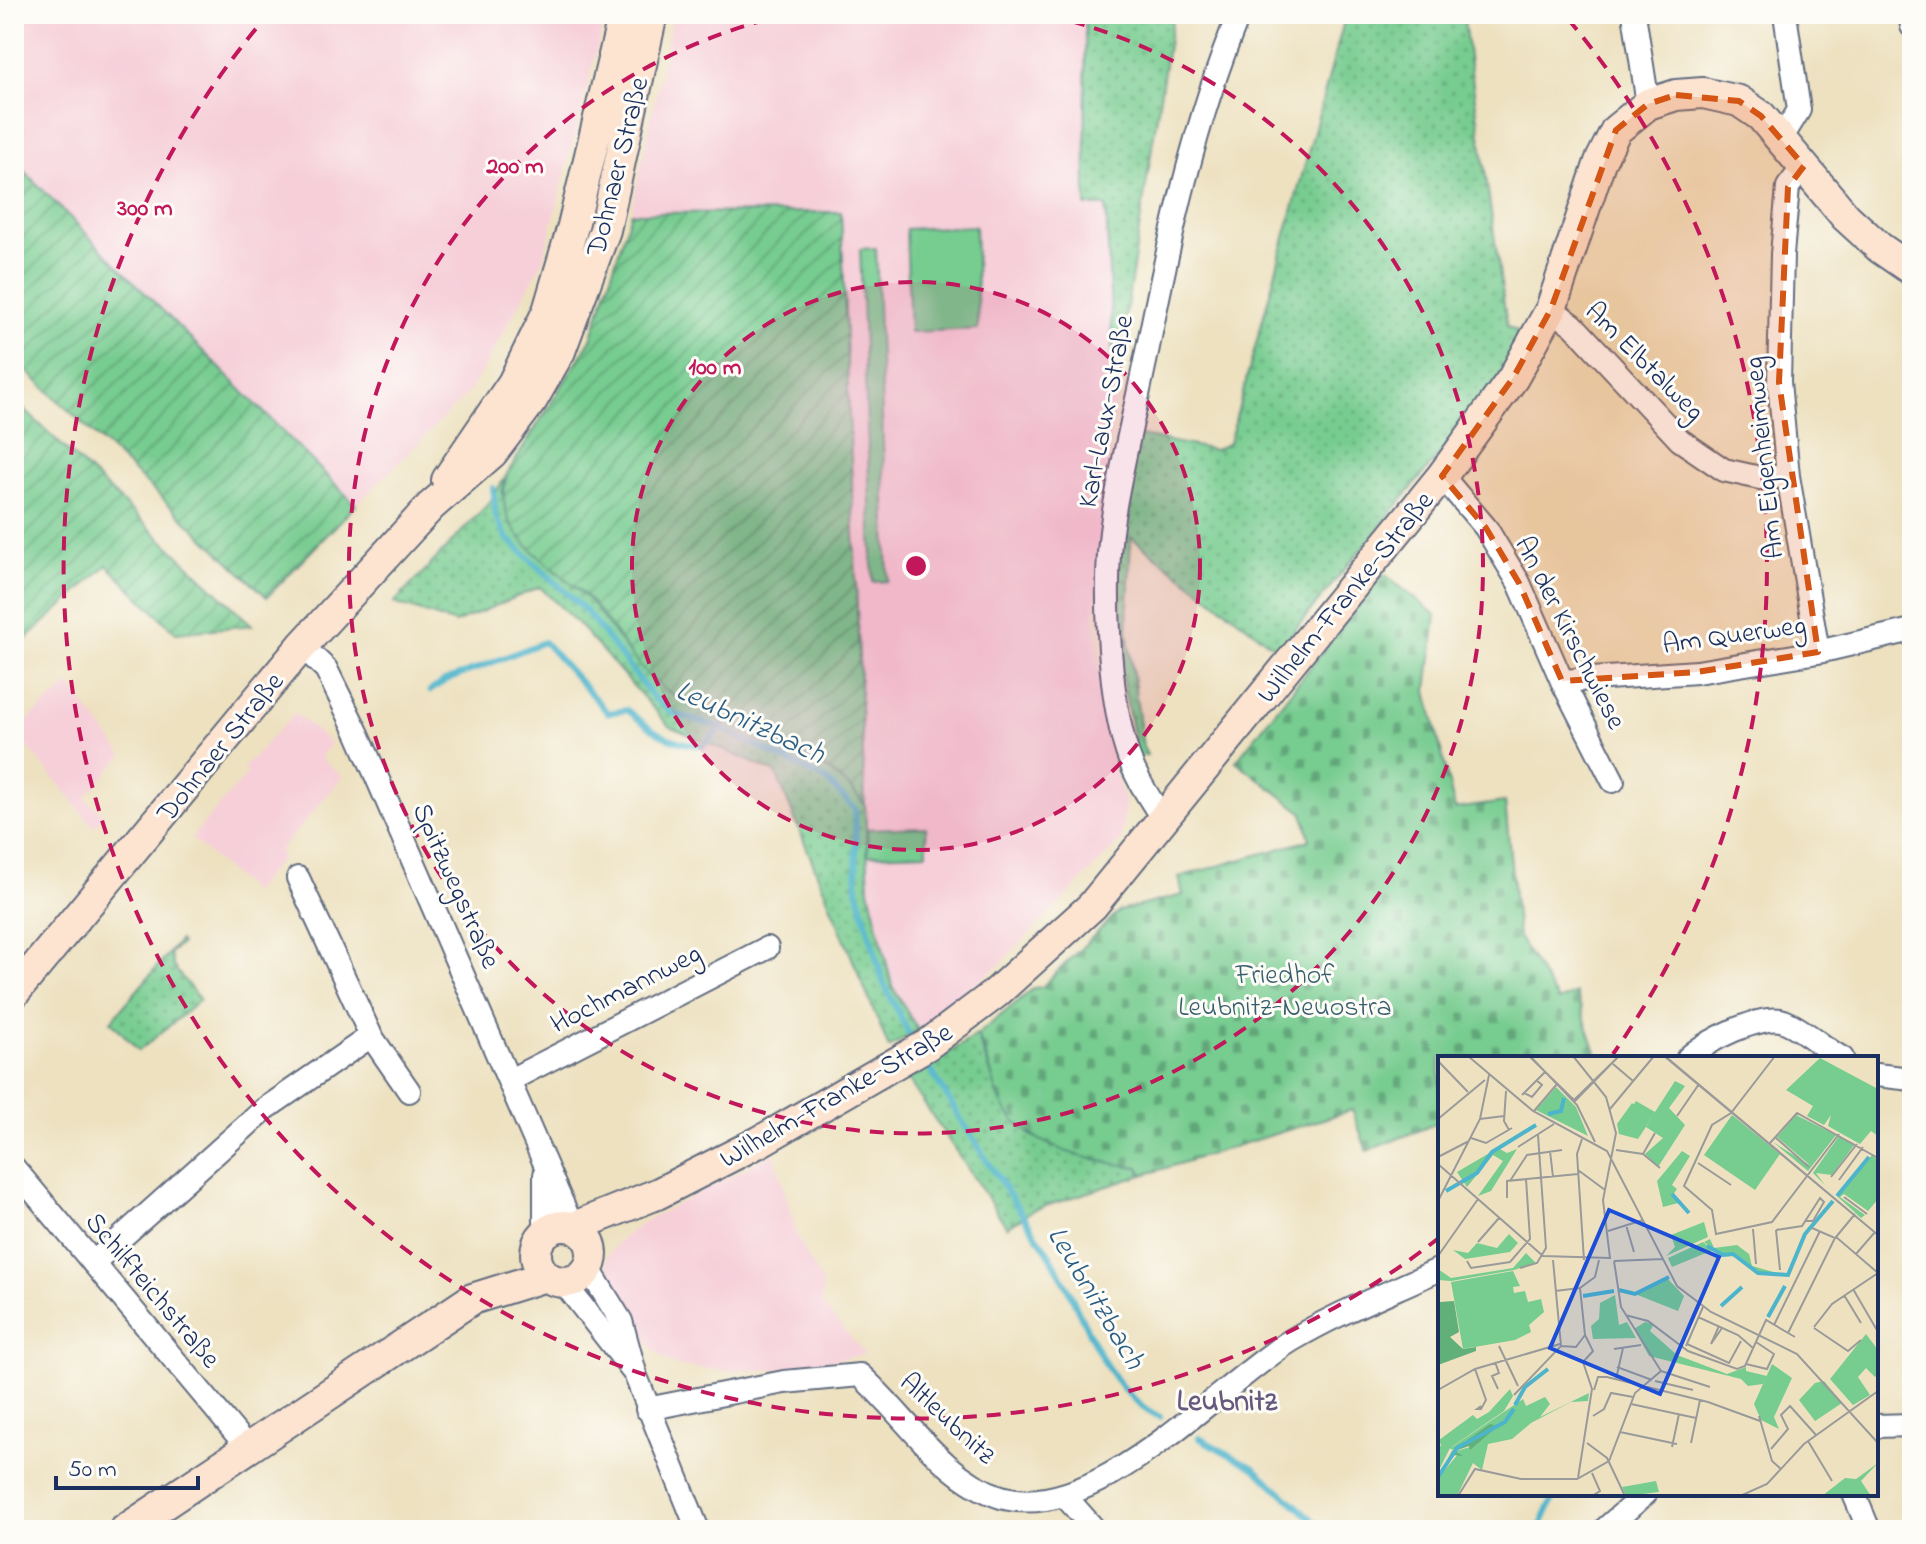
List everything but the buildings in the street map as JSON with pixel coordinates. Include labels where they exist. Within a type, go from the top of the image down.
[{"type":"street","name":"Dohnaer Straße","points":[[431,506],[513,383],[548,311],[573,226],[624,14]]},
{"type":"street","name":"Dohnaer Straße","points":[[14,993],[302,646],[431,506],[492,453],[532,400],[560,351],[605,230],[652,14]]},
{"type":"street","name":"Karl-Laux-Straße","points":[[1164,821],[1140,783],[1127,751],[1116,701],[1110,615],[1112,520],[1183,180],[1219,63],[1239,14]]},
{"type":"street","points":[[1634,14],[1648,104]]},
{"type":"street","points":[[1781,139],[1799,110],[1785,14]]},
{"type":"street","points":[[1910,14],[1912,26]]},
{"type":"street","name":"Wilhelm-Franke-Straße","points":[[125,1530],[472,1299],[565,1252],[657,1194],[843,1095],[955,1025],[996,993],[1092,906],[1442,476],[1513,378],[1551,309],[1600,162],[1616,130],[1648,104],[1676,95],[1703,93],[1739,101],[1761,116],[1846,217],[1880,248],[1912,270]]},
{"type":"street","name":"Am Eigenheimweg","points":[[1804,166],[1788,187],[1782,254],[1779,382],[1788,476],[1818,652]]},
{"type":"street","name":"Am Elbtalweg","points":[[1551,309],[1573,325],[1680,440],[1724,470],[1760,478],[1788,476]]},
{"type":"street","name":"An der Kirschwiese","points":[[1442,476],[1486,528],[1519,583],[1562,681],[1613,781]]},
{"type":"street","name":"Am Querweg","points":[[1562,681],[1697,672],[1818,652],[1912,630]]},
{"type":"street","name":"Spitzwegstraße","points":[[302,646],[326,669],[358,734],[544,1158],[565,1252]]},
{"type":"street","points":[[298,878],[371,1036],[409,1091]]},
{"type":"street","name":"Hochmannweg","points":[[510,1080],[767,948]]},
{"type":"street","points":[[1690,1056],[1704,1044],[1752,1024],[1782,1020],[1839,1056]]},
{"type":"street","points":[[93,1263],[265,1109],[371,1036]]},
{"type":"street","points":[[1878,1075],[1912,1079]]},
{"type":"street","name":"Schilfteichstraße","points":[[14,1168],[248,1448]]},
{"type":"street","points":[[565,1252],[621,1321],[647,1409],[698,1530]]},
{"type":"street","name":"Altleubnitz","points":[[647,1409],[784,1382],[860,1375],[936,1454],[972,1483],[1004,1498],[1064,1495],[1111,1475],[1291,1341],[1438,1270]]},
{"type":"street","points":[[1878,1426],[1912,1425]]},
{"type":"street","points":[[1064,1495],[1095,1530]]},
{"type":"street","points":[[1604,1530],[1643,1496]]},
{"type":"street","points":[[1855,1496],[1869,1530]]},
{"type":"highlighted area","points":[[1676,95],[1739,101],[1761,116],[1804,166],[1788,187],[1779,382],[1818,652],[1697,672],[1562,681],[1519,583],[1486,528],[1442,476],[1513,378],[1551,309],[1616,130],[1648,104]]},
{"type":"shaded area","points":[[14,14],[606,14],[542,263],[471,390],[356,505],[14,161]]},
{"type":"shaded area","points":[[673,14],[1085,14],[1087,206],[1106,205],[1115,391],[1094,620],[1106,739],[1125,806],[1121,840],[998,966],[918,1030],[892,986],[869,889],[841,212],[631,213]]},
{"type":"shaded area","points":[[69,685],[123,755],[85,798],[104,815],[94,827],[15,731]]},
{"type":"shaded area","points":[[295,713],[331,744],[320,757],[343,777],[278,852],[283,856],[252,892],[191,838],[248,773],[243,768]]},
{"type":"shaded area","points":[[774,1153],[797,1236],[823,1286],[821,1303],[865,1354],[787,1369],[727,1371],[678,1366],[665,1360],[651,1347],[610,1282],[605,1270],[608,1256],[616,1244],[640,1224]]},
{"type":"green space","points":[[1085,14],[1173,14],[1119,357],[1113,358],[1106,206],[1086,206]]},
{"type":"green space","points":[[1346,14],[1463,14],[1507,326],[1524,335],[1486,398],[1278,650],[1131,537],[1127,630],[1143,747],[1147,755],[1137,756],[1110,615],[1130,434],[1215,450],[1229,443]]},
{"type":"green space","points":[[14,161],[356,505],[267,597],[14,359]]},
{"type":"green space","points":[[841,212],[865,805],[845,784],[799,753],[697,708],[659,685],[638,664],[592,603],[521,538],[509,520],[504,501],[507,474],[591,339],[631,213]]},
{"type":"green space","points":[[975,226],[978,329],[910,332],[906,229]]},
{"type":"green space","points":[[876,248],[888,581],[873,582],[860,249]]},
{"type":"green space","points":[[14,400],[252,625],[176,633],[107,565],[14,650]]},
{"type":"green space","points":[[507,474],[502,493],[514,529],[591,602],[628,652],[670,693],[821,765],[848,784],[865,805],[869,889],[892,986],[918,1030],[889,1048],[776,773],[669,726],[578,624],[540,587],[455,623],[394,603],[489,503]]},
{"type":"green space","name":"Friedhof Leubnitz-Neuostra","points":[[1384,574],[1436,615],[1427,691],[1455,809],[1505,802],[1518,937],[1558,1001],[1576,993],[1597,1056],[1438,1056],[1438,1123],[1367,1151],[1352,1110],[1143,1175],[1139,1167],[1084,1157],[1048,1144],[1017,1123],[1001,1101],[977,1035],[1034,988],[1042,987],[1119,911],[1183,895],[1179,877],[1310,840],[1303,813],[1236,761]]},
{"type":"green space","points":[[926,827],[927,853],[868,855],[867,829]]},
{"type":"green space","points":[[179,941],[181,944],[170,953],[173,966],[200,1000],[139,1051],[111,1021]]},
{"type":"green space","points":[[977,1035],[994,1081],[1030,1135],[1098,1160],[1139,1167],[1143,1175],[1033,1210],[1007,1227],[907,1078]]},
{"type":"waterway","name":"Leubnitzbach","points":[[493,488],[496,517],[507,538],[585,610],[654,698],[672,713],[721,728],[825,779],[855,809],[857,889],[883,982],[909,1034]]},
{"type":"waterway","points":[[430,691],[445,681],[544,642],[608,713],[627,710],[662,735],[703,746],[721,728]]},
{"type":"waterway","name":"Leubnitzbach","points":[[929,1067],[1058,1269],[1106,1364],[1138,1403],[1160,1417]]},
{"type":"waterway","name":"Leubnitzbach","points":[[1904,1295],[1912,1295]]},
{"type":"waterway","name":"Leubnitzbach","points":[[1199,1438],[1254,1468],[1324,1530]]},
{"type":"waterway","name":"Leubnitzbach","points":[[1539,1530],[1554,1496]]},
{"type":"district","name":"Leubnitz","points":[[1227,1400]]}]
